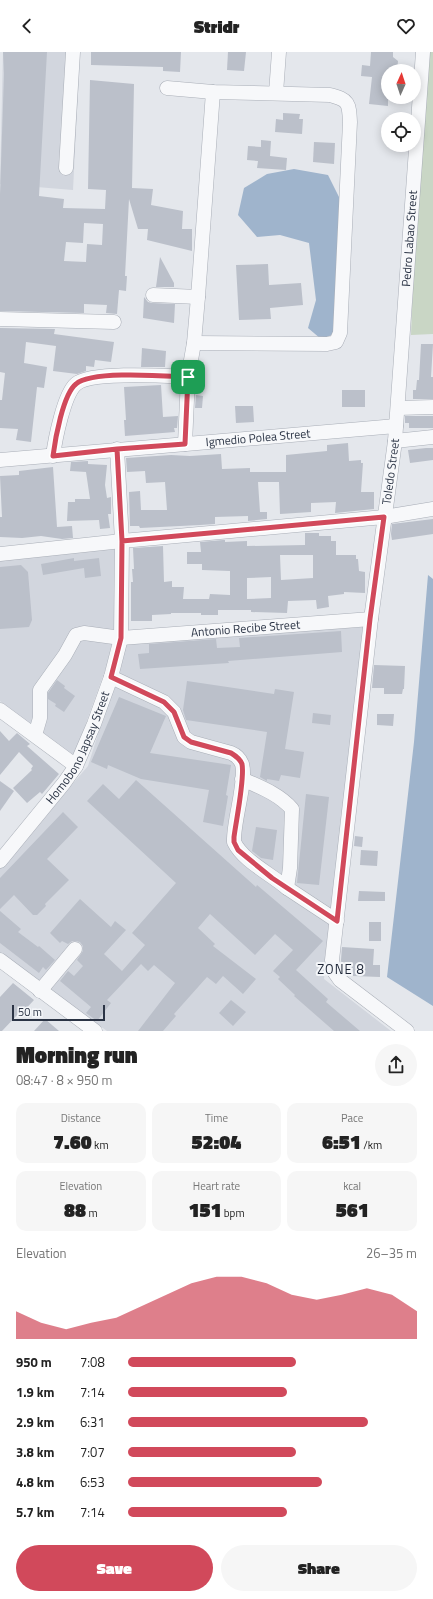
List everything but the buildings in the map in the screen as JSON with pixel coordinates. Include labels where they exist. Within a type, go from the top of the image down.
[{"type":"street","points":[[66,168],[73,52]]},
{"type":"street","points":[[276,93],[279,52]]},
{"type":"street","name":"Pedro Labao Street","points":[[396,426],[423,52]]},
{"type":"street","points":[[167,88],[213,92],[330,95],[346,101],[349,108],[350,130],[340,333],[336,342],[327,344],[194,342]]},
{"type":"street","points":[[185,444],[188,377],[194,342],[198,297],[213,92]]},
{"type":"street","points":[[153,295],[198,297]]},
{"type":"street","points":[[0,319],[114,322]]},
{"type":"street","points":[[53,456],[56,436],[69,392],[82,380],[130,375],[188,377]]},
{"type":"street","points":[[398,408],[433,407]]},
{"type":"street","name":"Igmedio Polea Street","points":[[0,460],[396,426]]},
{"type":"street","name":"Toledo Street","points":[[396,426],[370,619],[332,960],[336,974],[340,980],[407,1031]]},
{"type":"street","points":[[395,440],[433,437]]},
{"type":"street","name":"Homobono Japsay Street","points":[[0,861],[64,783],[76,766],[94,724],[111,677],[121,638],[122,541],[117,449]]},
{"type":"street","points":[[0,554],[122,541],[384,517],[433,509]]},
{"type":"street","name":"Antonio Recibe Street","points":[[35,735],[40,718],[40,690],[65,655],[76,635],[84,633],[121,638],[370,619]]},
{"type":"street","points":[[111,677],[164,702],[174,712],[184,737],[191,742],[231,753],[236,756],[242,766],[242,779],[234,842],[238,850],[272,878],[337,921]]},
{"type":"street","points":[[0,710],[76,766]]},
{"type":"street","points":[[242,779],[285,800],[292,809],[290,868],[287,888]]},
{"type":"street","points":[[40,990],[75,948]]},
{"type":"street","points":[[0,960],[95,1031]]},
{"type":"shaded area","points":[[3,52],[80,52],[73,190],[0,184]]},
{"type":"shaded area","points":[[120,546],[115,643],[73,759],[0,701],[0,559]]},
{"type":"shaded area","points":[[365,627],[324,979],[391,1031],[107,1031],[0,953],[0,868],[88,766],[127,641]]},
{"type":"green space","points":[[422,52],[433,52],[433,334],[411,335],[418,152],[421,152],[421,112],[420,112]]},
{"type":"water","points":[[294,169],[328,175],[340,199],[335,334],[321,339],[308,328],[316,300],[309,243],[280,235],[257,237],[238,215],[244,188],[267,174]]},
{"type":"water","points":[[428,575],[433,579],[433,1006],[387,977],[414,742]]},
{"type":"district","name":"ZONE 8","points":[[341,969]]},
{"type":"route","points":[[188,377],[130,375],[82,380],[69,392],[56,436],[53,456],[117,449],[122,541],[121,638],[111,677],[164,702],[174,712],[184,737],[191,742],[231,753],[241,761],[242,779],[234,837],[234,842],[238,850],[272,878],[337,921],[370,619],[384,517],[122,541],[119,495],[117,449],[185,444],[188,377]]}]
